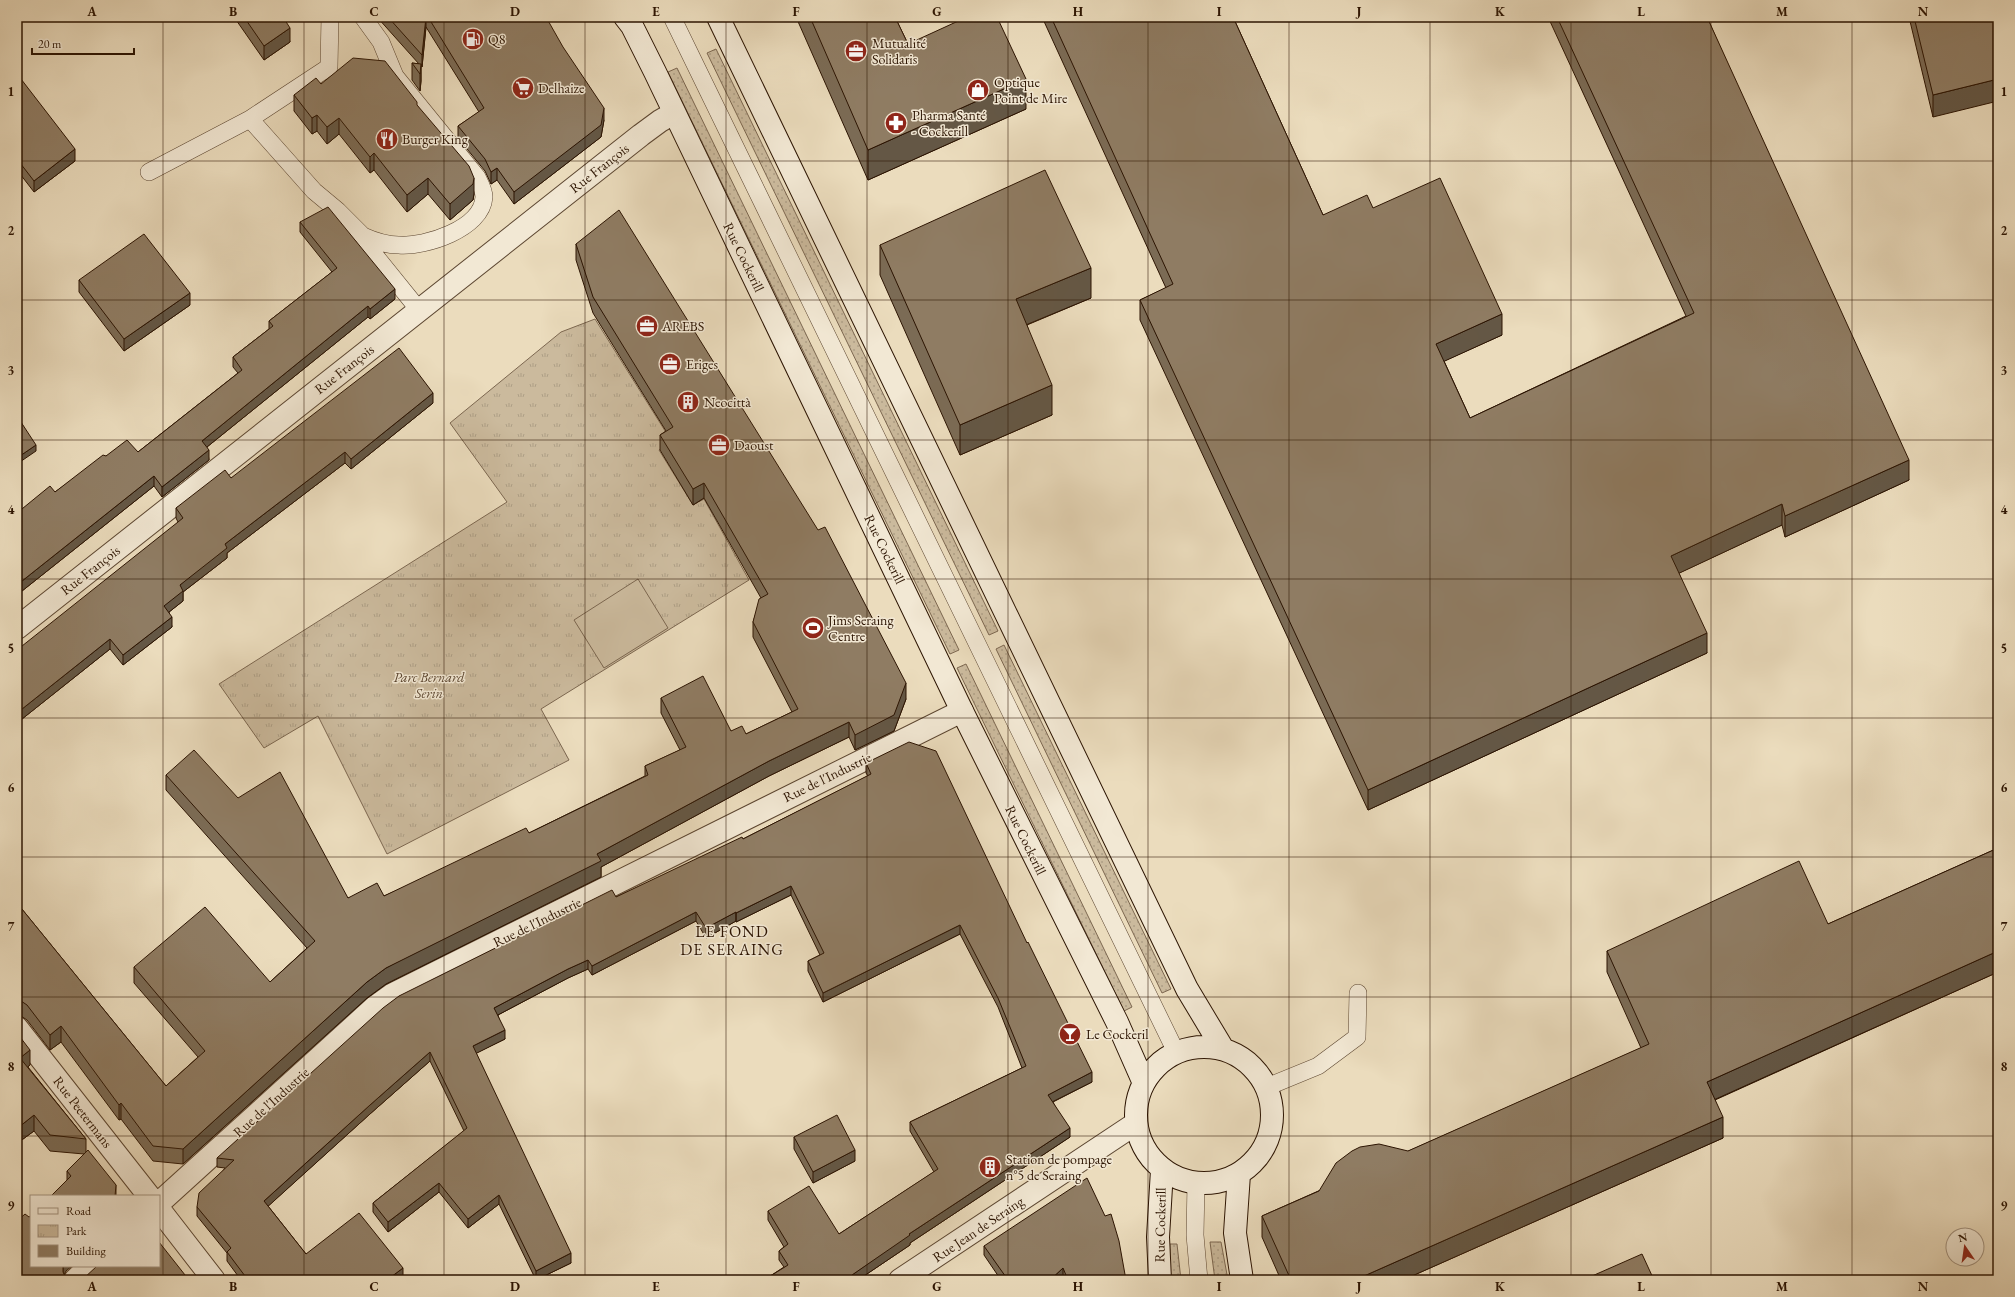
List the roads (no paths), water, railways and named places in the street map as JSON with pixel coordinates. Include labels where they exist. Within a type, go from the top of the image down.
[{"type":"main road","name":"Rue Cockerill","points":[[625,17],[632,26],[962,710],[1117,1022],[1143,1081]]},
{"type":"main road","points":[[718,17],[1187,988],[1223,1049]]},
{"type":"main road","name":"Rue François","points":[[17,628],[641,135],[674,113]]},
{"type":"main road","name":"Rue de l'Industrie","points":[[160,1202],[365,1016],[393,994],[962,710]]},
{"type":"main road","name":"Rue Peetermans","points":[[17,1028],[148,1195]]},
{"type":"main road","points":[[1199,1046],[1223,1049],[1241,1057],[1256,1070],[1267,1087],[1273,1110],[1270,1136],[1258,1158],[1240,1174],[1218,1182],[1196,1184],[1178,1179],[1162,1170],[1144,1150],[1135,1124],[1136,1102],[1143,1081],[1157,1064],[1176,1052],[1199,1046]]},
{"type":"main road","name":"Rue Jean de Seraing","points":[[900,1280],[1135,1124]]},
{"type":"main road","name":"Rue Cockerill","points":[[1160,1280],[1158,1237],[1162,1170]]},
{"type":"main road","points":[[1240,1174],[1235,1233],[1242,1280]]},
{"type":"main road","points":[[160,1210],[214,1280]]},
{"type":"main road","points":[[75,1280],[89,1267]]},
{"type":"lane","points":[[149,172],[250,119],[329,67],[330,17]]},
{"type":"lane","points":[[363,17],[381,42],[395,76],[477,177],[484,196],[478,214],[459,229],[435,240],[399,246],[376,241],[363,236]]},
{"type":"lane","points":[[672,17],[1176,1052]]},
{"type":"lane","points":[[250,119],[314,191],[338,211],[363,236],[373,253],[419,310]]},
{"type":"lane","points":[[1267,1087],[1318,1066],[1357,1037],[1358,993]]},
{"type":"lane","points":[[1196,1184],[1195,1235],[1199,1280]]},
{"type":"place","name":"Q8","points":[[473,39]]},
{"type":"place","name":"Mutualité Solidaris","points":[[856,51]]},
{"type":"place","name":"Delhaize","points":[[523,88]]},
{"type":"place","name":"Optique Point de Mire","points":[[978,90]]},
{"type":"place","name":"Pharma Santé - Cockerill","points":[[896,123]]},
{"type":"place","name":"Burger King","points":[[387,139]]},
{"type":"place","name":"AREBS","points":[[647,326]]},
{"type":"place","name":"Eriges","points":[[670,364]]},
{"type":"place","name":"Neocittà","points":[[688,402]]},
{"type":"place","name":"Daoust","points":[[719,445]]},
{"type":"place","name":"Jims Seraing Centre","points":[[813,628]]},
{"type":"place","name":"Le Cockeril","points":[[1070,1034]]},
{"type":"place","name":"Station de pompage n°5 de Seraing","points":[[990,1167]]},
{"type":"district","name":"LE FOND DE SERAING","points":[[732,940]]},
{"type":"park label","name":"Parc Bernard Serin","points":[[429,686]]}]
